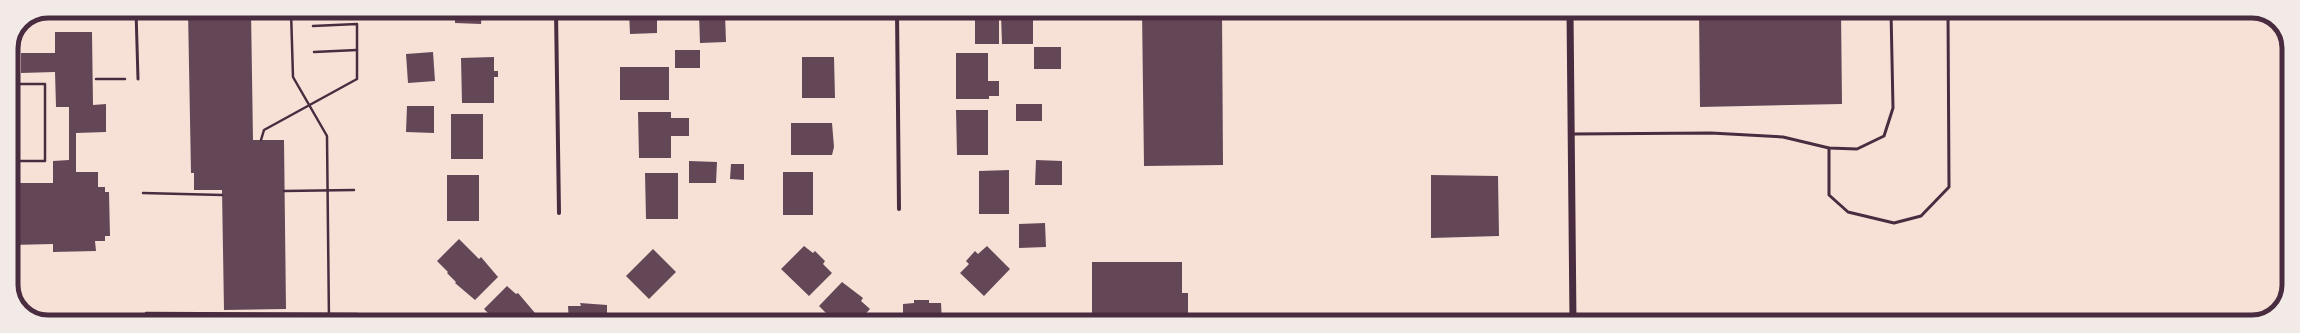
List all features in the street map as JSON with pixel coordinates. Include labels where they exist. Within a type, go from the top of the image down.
[{"type":"street","points":[[556,18],[559,213]]},
{"type":"street","points":[[897,18],[899,209]]},
{"type":"street","points":[[1570,18],[1574,315]]},
{"type":"lane","points":[[136,18],[138,79]]},
{"type":"lane","points":[[1572,134],[1732,134],[1783,137],[1828,148],[1856,149],[1884,136],[1893,108],[1891,18]]},
{"type":"lane","points":[[1828,148],[1829,195],[1848,212],[1894,223],[1920,216],[1949,187],[1948,18]]},
{"type":"path","points":[[291,18],[293,77],[307,105],[327,136],[329,313]]},
{"type":"path","points":[[261,140],[264,130],[307,105],[357,80],[357,24],[313,26]]},
{"type":"path","points":[[314,52],[357,50]]},
{"type":"path","points":[[96,79],[138,79]]},
{"type":"path","points":[[18,84],[45,84],[45,161],[18,161]]},
{"type":"path","points":[[284,191],[354,190]]},
{"type":"path","points":[[143,193],[222,195]]},
{"type":"path","points":[[146,313],[357,314]]},
{"type":"building","points":[[188,18],[251,18],[253,140],[284,140],[286,309],[224,310],[222,190],[194,190],[194,173],[191,173]]},
{"type":"building","points":[[455,18],[481,18],[481,24],[455,23]]},
{"type":"building","points":[[629,18],[657,18],[657,33],[630,34]]},
{"type":"building","points":[[699,18],[725,18],[726,42],[700,43]]},
{"type":"building","points":[[975,18],[999,18],[999,44],[975,44]]},
{"type":"building","points":[[1001,18],[1033,18],[1033,44],[1002,44]]},
{"type":"building","points":[[1142,18],[1222,18],[1223,165],[1144,166]]},
{"type":"building","points":[[1699,18],[1841,18],[1842,104],[1700,107]]},
{"type":"building","points":[[55,32],[92,32],[93,105],[106,104],[106,132],[76,133],[76,172],[98,172],[98,187],[105,187],[105,192],[109,192],[110,236],[105,236],[105,241],[95,241],[96,251],[53,252],[53,244],[18,245],[18,183],[53,183],[53,161],[69,160],[69,107],[56,107],[55,72],[21,73],[21,53],[55,53]]},
{"type":"building","points":[[1034,47],[1061,47],[1061,69],[1034,69]]},
{"type":"building","points":[[675,50],[700,50],[700,68],[675,68]]},
{"type":"building","points":[[433,52],[435,81],[408,83],[406,54]]},
{"type":"building","points":[[956,53],[988,53],[988,81],[999,81],[999,96],[989,96],[989,99],[956,99]]},
{"type":"building","points":[[494,57],[494,71],[498,71],[498,77],[494,77],[494,103],[462,103],[461,58]]},
{"type":"building","points":[[802,57],[834,57],[835,98],[802,98]]},
{"type":"building","points":[[620,67],[669,67],[669,100],[620,100]]},
{"type":"building","points":[[1016,104],[1042,104],[1042,121],[1016,121]]},
{"type":"building","points":[[407,106],[434,106],[434,133],[406,132]]},
{"type":"building","points":[[956,110],[988,110],[988,155],[957,155]]},
{"type":"building","points":[[638,112],[671,112],[671,118],[689,118],[689,136],[671,136],[671,158],[639,158]]},
{"type":"building","points":[[451,114],[483,114],[483,159],[451,159]]},
{"type":"building","points":[[791,123],[832,123],[834,147],[832,155],[791,155]]},
{"type":"building","points":[[1036,160],[1062,161],[1062,185],[1035,185]]},
{"type":"building","points":[[689,161],[717,162],[716,183],[689,183]]},
{"type":"building","points":[[731,164],[744,164],[744,180],[730,179]]},
{"type":"building","points":[[1009,170],[1009,214],[979,214],[979,171]]},
{"type":"building","points":[[783,172],[813,172],[813,215],[783,215]]},
{"type":"building","points":[[645,173],[678,173],[678,219],[646,219]]},
{"type":"building","points":[[447,175],[479,175],[479,221],[447,221]]},
{"type":"building","points":[[1431,175],[1498,176],[1499,236],[1431,238]]},
{"type":"building","points":[[1045,223],[1046,247],[1019,248],[1019,224]]},
{"type":"building","points":[[459,239],[479,259],[481,257],[498,277],[475,300],[455,283],[456,282],[447,273],[448,272],[437,261]]},
{"type":"building","points":[[804,246],[813,253],[815,251],[825,261],[823,264],[832,273],[809,296],[781,269]]},
{"type":"building","points":[[987,246],[1010,269],[984,296],[960,273],[969,264],[966,261],[975,251],[978,254]]},
{"type":"building","points":[[653,249],[676,272],[649,299],[626,276]]},
{"type":"building","points":[[1092,262],[1182,262],[1182,293],[1188,293],[1188,315],[1092,315]]},
{"type":"building","points":[[842,282],[863,298],[861,301],[870,309],[864,315],[828,315],[819,306]]},
{"type":"building","points":[[507,286],[516,294],[518,293],[535,313],[533,315],[490,315],[484,309]]},
{"type":"building","points":[[914,300],[929,300],[929,303],[941,303],[942,315],[903,315],[903,304],[914,303]]},
{"type":"building","points":[[580,303],[607,305],[607,315],[569,315],[568,306],[581,306]]}]
